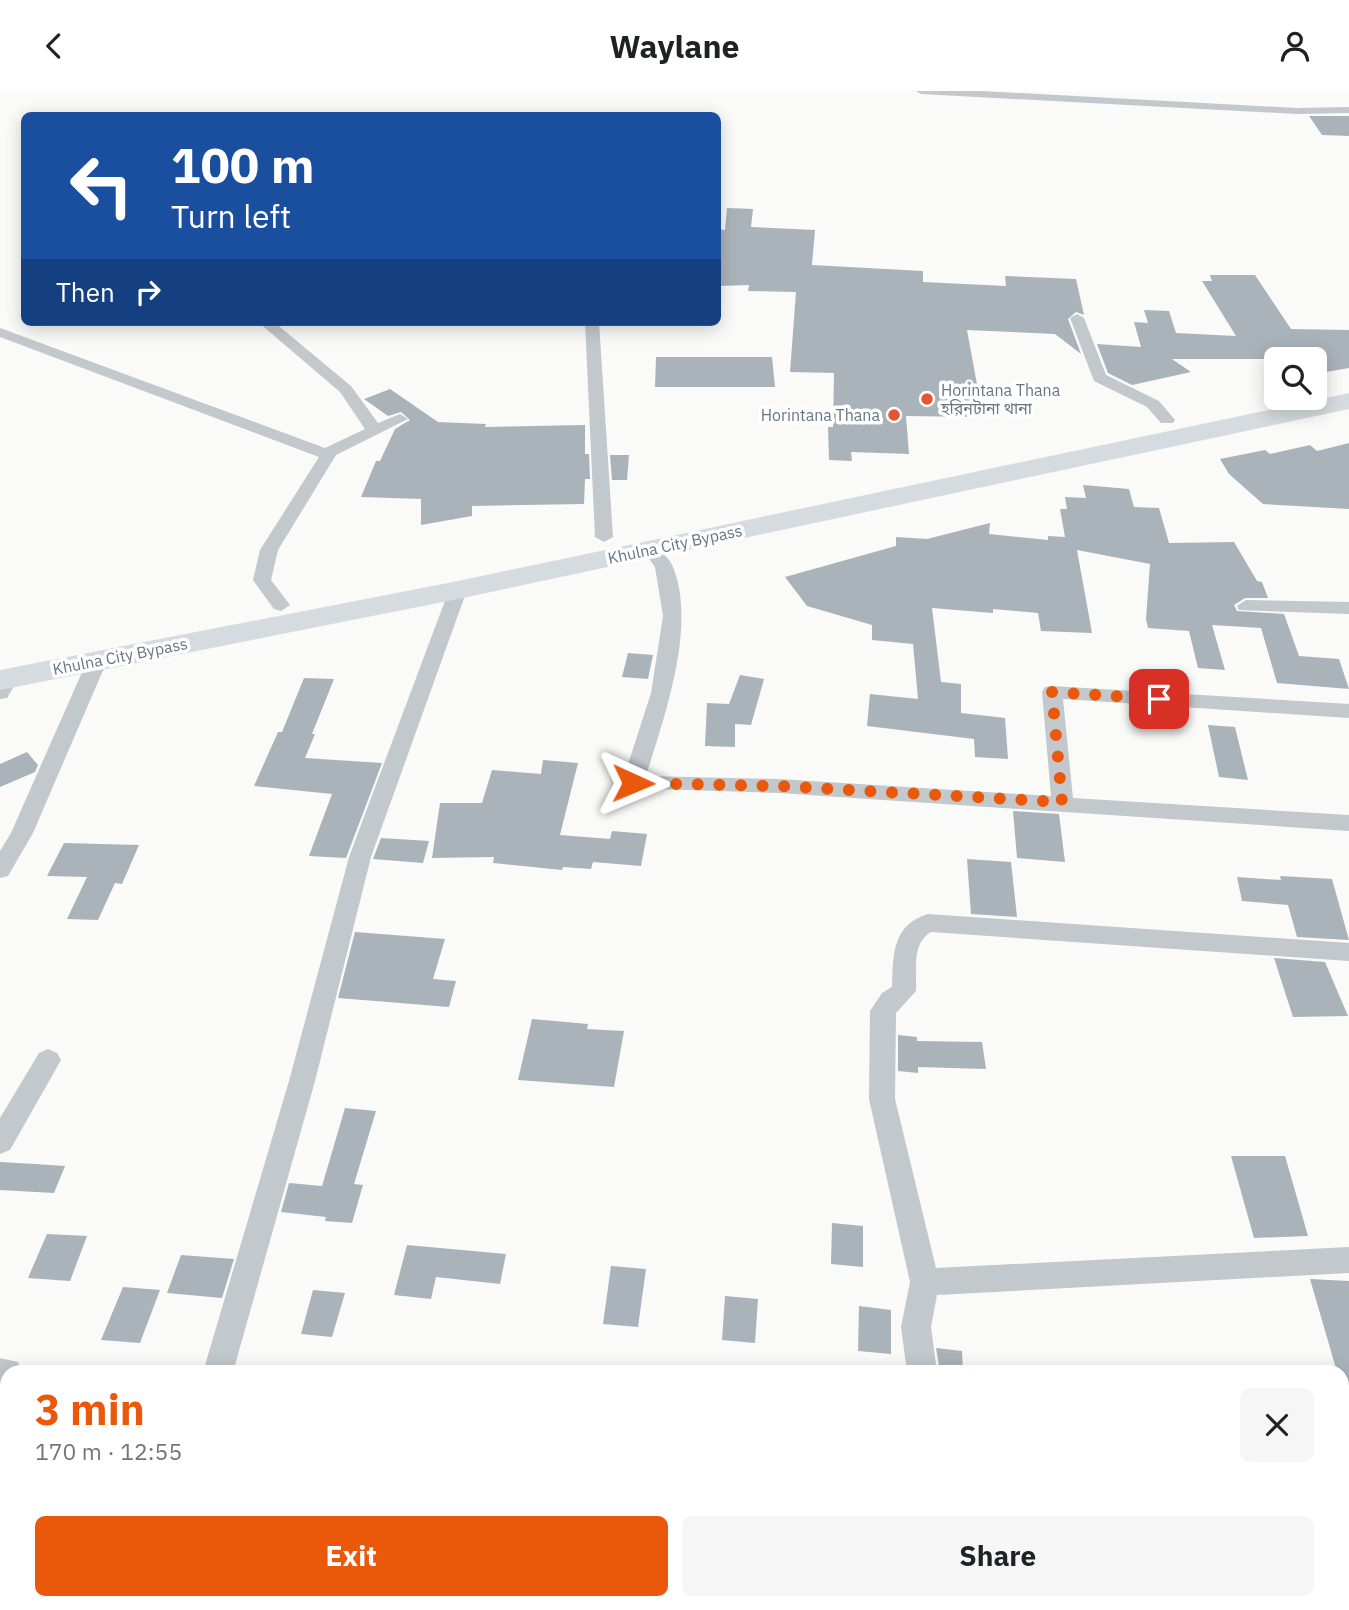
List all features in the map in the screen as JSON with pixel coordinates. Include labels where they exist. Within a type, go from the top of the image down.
[{"type":"highway","points":[[1327,387],[1349,382]]},
{"type":"highway","name":"Khulna City Bypass","points":[[2,678],[281,605],[1264,400]]},
{"type":"highway","name":"Khulna City Bypass","points":[[2,678],[458,590],[1349,401]]},
{"type":"street","points":[[920,91],[1297,111],[1349,110]]},
{"type":"street","points":[[1077,318],[1099,378],[1153,404],[1167,420]]},
{"type":"street","points":[[270,326],[346,389],[374,430]]},
{"type":"street","points":[[592,326],[604,537]]},
{"type":"street","points":[[0,332],[328,455]]},
{"type":"street","points":[[281,605],[262,580],[269,551],[328,455],[351,439],[400,419]]},
{"type":"street","points":[[651,549],[664,567],[673,616],[661,693],[633,783],[779,786],[1062,802],[1349,823]]},
{"type":"street","points":[[220,1365],[302,1081],[360,857],[458,590]]},
{"type":"street","points":[[1246,606],[1349,608]]},
{"type":"street","points":[[0,870],[22,833],[97,661]]},
{"type":"street","points":[[1062,802],[1052,692],[1349,711]]},
{"type":"street","points":[[921,1365],[916,1327],[925,1282],[882,1099],[883,1011],[891,1000],[904,991],[907,938],[915,928],[928,923],[1349,952]]},
{"type":"street","points":[[0,1142],[48,1059]]},
{"type":"street","points":[[925,1282],[1349,1260]]},
{"type":"building","points":[[1309,116],[1349,116],[1349,136],[1322,135]]},
{"type":"building","points":[[727,208],[753,209],[751,227],[815,230],[812,265],[923,271],[923,282],[1006,286],[1005,276],[1076,279],[1084,315],[1076,312],[1068,319],[1081,354],[1055,334],[967,330],[983,417],[906,416],[909,454],[851,452],[852,461],[829,460],[828,427],[833,427],[834,373],[790,372],[796,292],[748,291],[749,285],[721,286],[721,229],[725,230]]},
{"type":"building","points":[[1210,275],[1255,275],[1291,329],[1349,330],[1349,368],[1327,372],[1327,347],[1264,347],[1264,359],[1172,359],[1191,372],[1132,385],[1108,373],[1097,344],[1141,347],[1134,322],[1148,323],[1144,310],[1169,311],[1176,333],[1236,336],[1202,281],[1212,281]]},
{"type":"building","points":[[656,357],[772,357],[775,387],[655,387]]},
{"type":"building","points":[[390,389],[438,422],[486,424],[485,427],[585,425],[585,454],[589,454],[590,479],[585,479],[584,504],[472,506],[472,516],[421,525],[421,499],[361,497],[376,461],[380,461],[395,429],[410,420],[401,412],[388,416],[364,399]]},
{"type":"building","points":[[1349,443],[1349,509],[1263,504],[1229,474],[1220,459],[1265,450],[1270,454],[1310,445],[1317,451]]},
{"type":"building","points":[[610,455],[629,455],[627,480],[612,480]]},
{"type":"building","points":[[1083,485],[1129,489],[1134,507],[1159,508],[1169,543],[1234,542],[1257,581],[1262,582],[1268,598],[1245,598],[1234,605],[1237,611],[1284,614],[1299,656],[1339,659],[1349,689],[1277,683],[1261,628],[1212,625],[1225,670],[1198,668],[1189,631],[1148,628],[1146,619],[1150,564],[1077,550],[1092,633],[1041,631],[1038,613],[993,609],[993,613],[932,608],[941,682],[961,684],[961,713],[1005,718],[1008,759],[975,757],[974,739],[867,726],[870,694],[918,699],[913,644],[872,640],[872,625],[807,606],[785,577],[896,546],[896,537],[927,539],[990,523],[989,534],[1048,540],[1048,536],[1065,537],[1060,509],[1067,509],[1065,497],[1086,498]]},
{"type":"building","points":[[628,653],[653,655],[648,679],[622,677]]},
{"type":"building","points":[[740,675],[764,679],[751,725],[735,724],[735,747],[705,746],[707,703],[729,704]]},
{"type":"building","points":[[304,678],[334,679],[305,758],[382,763],[346,858],[309,856],[332,794],[254,786],[278,732],[282,732]]},
{"type":"building","points":[[1208,725],[1235,727],[1248,780],[1219,777]]},
{"type":"building","points":[[27,752],[38,765],[35,772],[0,787],[0,764]]},
{"type":"building","points":[[543,760],[578,763],[560,835],[610,839],[612,831],[647,834],[641,866],[593,862],[591,869],[563,867],[562,870],[493,863],[494,857],[432,858],[440,803],[482,803],[492,770],[541,774]]},
{"type":"building","points":[[1013,811],[1059,814],[1065,862],[1017,858]]},
{"type":"building","points":[[381,838],[429,841],[423,863],[373,859]]},
{"type":"building","points":[[64,843],[139,845],[122,884],[115,883],[98,920],[67,919],[87,877],[47,876]]},
{"type":"building","points":[[967,859],[1011,862],[1017,917],[971,914]]},
{"type":"building","points":[[1280,876],[1332,879],[1349,940],[1297,937],[1288,905],[1242,901],[1237,877],[1281,880]]},
{"type":"building","points":[[355,932],[445,939],[433,979],[456,981],[449,1007],[338,998]]},
{"type":"building","points":[[1274,958],[1325,962],[1348,1016],[1293,1017]]},
{"type":"building","points":[[532,1019],[588,1024],[587,1029],[624,1031],[614,1087],[518,1080]]},
{"type":"building","points":[[898,1035],[917,1037],[917,1041],[982,1042],[986,1069],[918,1067],[918,1073],[898,1071]]},
{"type":"building","points":[[345,1108],[376,1111],[354,1184],[363,1185],[352,1223],[325,1221],[326,1217],[281,1212],[289,1183],[322,1186]]},
{"type":"building","points":[[1231,1156],[1285,1156],[1308,1236],[1254,1238]]},
{"type":"building","points":[[0,1162],[65,1166],[54,1193],[0,1190]]},
{"type":"building","points":[[832,1223],[863,1226],[863,1267],[831,1264]]},
{"type":"building","points":[[47,1234],[87,1236],[70,1281],[28,1278]]},
{"type":"building","points":[[407,1245],[506,1254],[500,1284],[436,1277],[431,1299],[394,1295]]},
{"type":"building","points":[[181,1255],[234,1259],[222,1298],[167,1293]]},
{"type":"building","points":[[611,1266],[646,1269],[638,1327],[603,1324]]},
{"type":"building","points":[[1310,1279],[1349,1281],[1349,1365],[1335,1365]]},
{"type":"building","points":[[123,1287],[160,1290],[140,1343],[101,1340]]},
{"type":"building","points":[[313,1290],[345,1293],[332,1337],[301,1334]]},
{"type":"building","points":[[725,1296],[758,1299],[755,1343],[722,1340]]},
{"type":"building","points":[[859,1306],[891,1310],[891,1354],[858,1351]]},
{"type":"building","points":[[936,1348],[962,1351],[963,1365],[939,1365]]},
{"type":"place","name":"Horintana Thana হরিনটানা থানা","points":[[927,399]]},
{"type":"place","name":"Horintana Thana","points":[[894,415]]},
{"type":"route","points":[[633,783],[779,786],[1062,802],[1052,692],[1159,699]]}]
